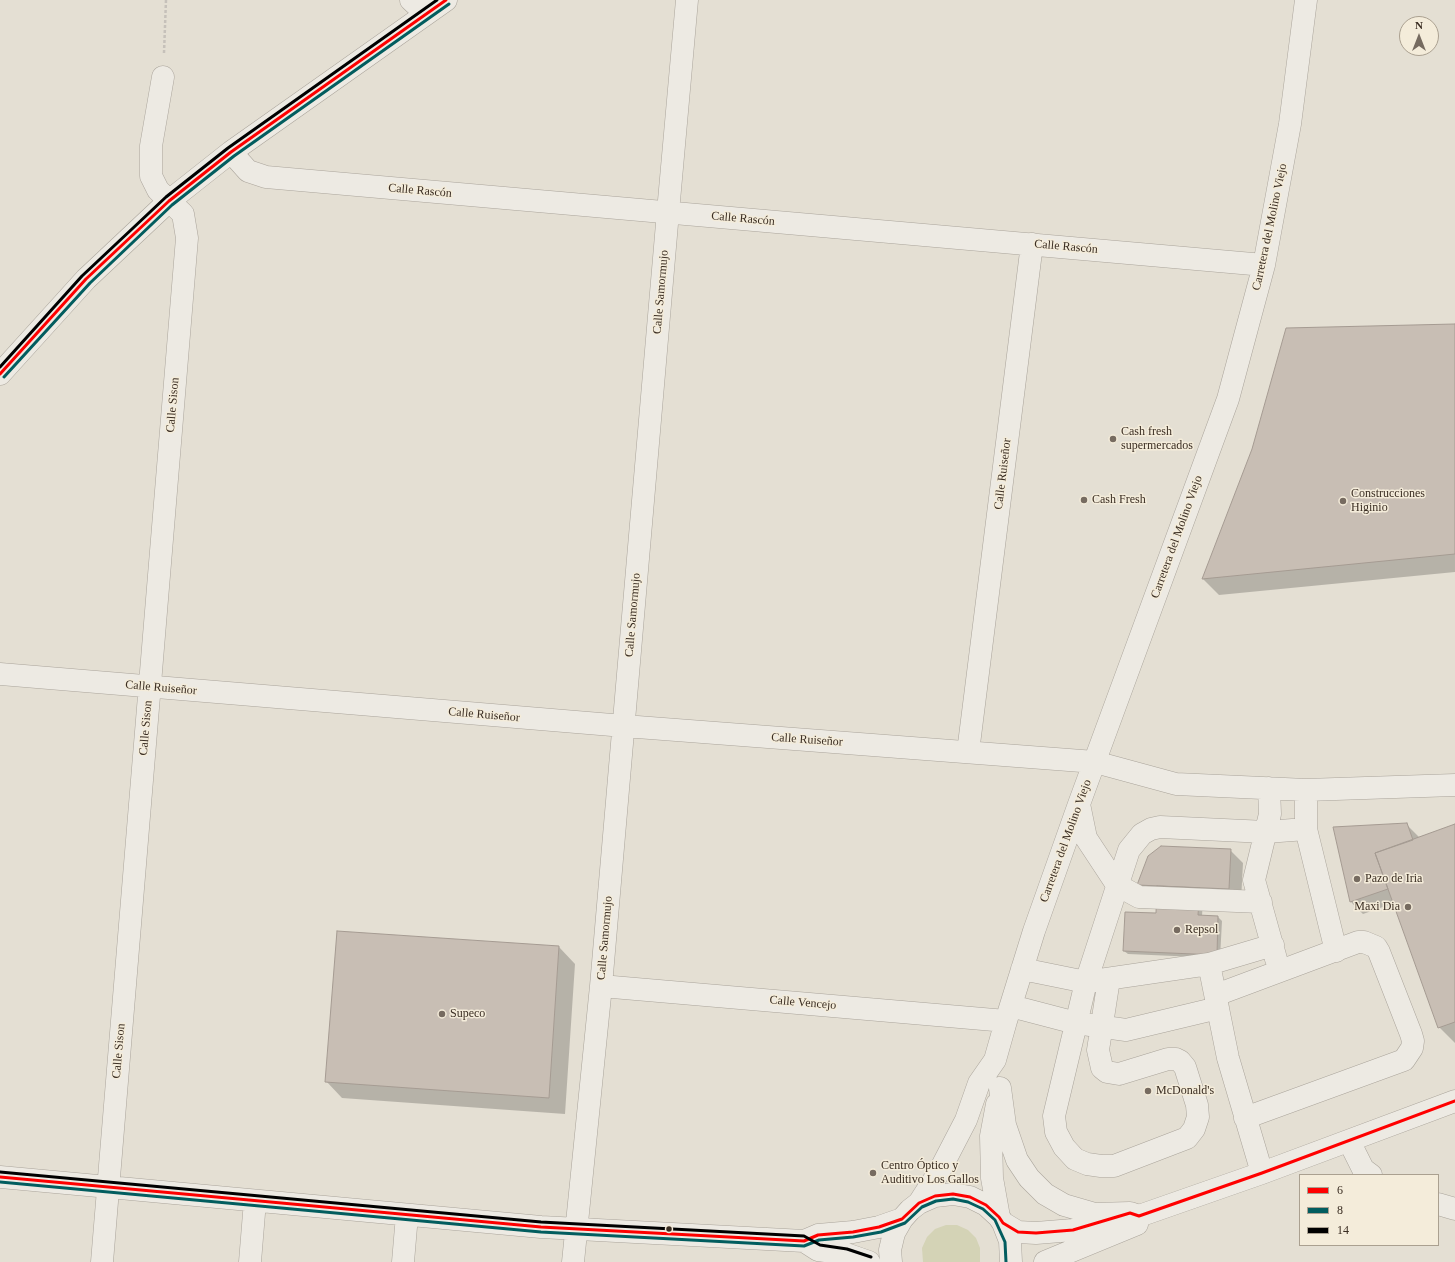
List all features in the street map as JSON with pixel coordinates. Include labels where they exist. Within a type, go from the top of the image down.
[{"type":"street","points":[[0,374],[86,279],[169,201],[418,7],[446,0]]},
{"type":"street","name":"Calle Samormujo","points":[[573,1262],[601,986],[687,0]]},
{"type":"street","name":"Carretera del Molino Viejo","points":[[995,1060],[1022,969],[1079,804],[1228,399],[1264,265],[1290,124],[1306,0]]},
{"type":"street","name":"Calle Sison","points":[[102,1262],[187,238],[183,214],[158,190],[151,176],[151,146],[163,77]]},
{"type":"street","name":"Calle Rascón","points":[[230,152],[248,171],[266,177],[1264,265]]},
{"type":"street","name":"Calle Ruiseñor","points":[[968,752],[1032,244]]},
{"type":"street","points":[[0,355],[23,349]]},
{"type":"street","name":"Calle Ruiseñor","points":[[0,674],[624,726],[1095,762],[1176,784],[1306,790],[1455,785]]},
{"type":"street","points":[[1269,788],[1270,814],[1254,880],[1280,972]]},
{"type":"street","points":[[1306,790],[1306,829],[1336,950]]},
{"type":"street","points":[[1079,804],[1086,838],[1116,885],[1139,897],[1261,902]]},
{"type":"street","points":[[1108,979],[1098,1050],[1102,1068],[1107,1072],[1119,1074],[1168,1059],[1176,1059],[1183,1063],[1197,1105],[1198,1117],[1194,1129],[1187,1138],[1114,1166],[1100,1166],[1088,1164],[1075,1159],[1064,1147],[1056,1132],[1054,1116],[1086,982],[1116,885],[1129,850],[1142,834],[1151,829],[1160,827],[1266,832],[1306,829]]},
{"type":"street","name":"Calle Vencejo","points":[[601,986],[1008,1013],[1126,1030],[1217,1002],[1280,972],[1358,942],[1364,942],[1376,947],[1411,1034],[1413,1041],[1409,1054],[1404,1060],[1245,1118]]},
{"type":"street","points":[[1022,969],[1086,982],[1209,964],[1273,945]]},
{"type":"street","points":[[1209,964],[1228,1058],[1262,1173]]},
{"type":"street","points":[[0,1177],[407,1215],[577,1229],[804,1240],[818,1235],[853,1232],[879,1227],[902,1218],[919,1203],[939,1172],[966,1120],[979,1082],[995,1060]]},
{"type":"street","points":[[995,1060],[1005,1125],[1017,1160],[1029,1178],[1045,1194],[1064,1205],[1096,1214],[1135,1214]]},
{"type":"street","points":[[1000,1088],[991,1136],[992,1178],[1001,1220],[1010,1241],[1011,1262]]},
{"type":"street","points":[[919,1203],[935,1196],[953,1194],[970,1197],[986,1205],[1001,1220],[1018,1232],[1036,1233],[1073,1230],[1135,1214],[1262,1173],[1455,1101]]},
{"type":"street","points":[[1349,1141],[1363,1169],[1370,1174]]},
{"type":"street","points":[[250,1262],[255,1201]]},
{"type":"street","points":[[1439,1204],[1455,1209]]},
{"type":"street","points":[[1045,1262],[1137,1224],[1135,1214]]},
{"type":"street","points":[[403,1262],[407,1215]]},
{"type":"street","points":[[891,1262],[890,1250],[894,1233],[902,1218]]},
{"type":"street","points":[[804,1240],[818,1250],[846,1254],[869,1262]]},
{"type":"path","points":[[163,77],[166,0]]},
{"type":"green space","points":[[946,1225],[957,1225],[968,1230],[976,1238],[980,1248],[980,1262],[923,1262],[922,1248],[927,1237],[935,1229]]},
{"type":"building","name":"Construcciones Higinio","points":[[1455,324],[1455,554],[1202,579],[1252,449],[1286,328]]},
{"type":"building","points":[[1407,823],[1413,840],[1375,853],[1388,889],[1350,902],[1333,827]]},
{"type":"building","points":[[1455,824],[1455,1022],[1438,1028],[1375,853]]},
{"type":"building","points":[[1161,846],[1231,849],[1229,889],[1137,885],[1148,856]]},
{"type":"building","points":[[1157,886],[1200,888],[1198,915],[1218,916],[1217,955],[1123,951],[1125,912],[1156,913]]},
{"type":"building","name":"Supeco","points":[[337,931],[559,946],[549,1098],[325,1082]]},
{"type":"transit line","name":"14","points":[[0,367],[82,276],[166,197],[228,148],[437,0]]},
{"type":"transit line","name":"6","points":[[0,374],[86,279],[169,201],[231,152],[446,0]]},
{"type":"transit line","name":"8","points":[[4,377],[90,283],[172,205],[234,156],[449,4]]},
{"type":"transit line","name":"6","points":[[1139,1216],[1262,1173],[1455,1101]]},
{"type":"transit line","name":"14","points":[[0,1172],[541,1222],[804,1236],[820,1245],[847,1249],[871,1257]]},
{"type":"transit line","name":"6","points":[[0,1177],[541,1227],[804,1241],[818,1235],[853,1232],[879,1227],[902,1219],[919,1203],[935,1196],[953,1194],[970,1197],[986,1205],[999,1217],[1003,1223],[1018,1232],[1036,1233],[1073,1230],[1130,1213],[1139,1216]]},
{"type":"transit line","name":"8","points":[[0,1182],[541,1232],[804,1246],[819,1240],[853,1237],[881,1232],[905,1223],[922,1207],[936,1201],[953,1199],[968,1202],[983,1209],[995,1220],[1005,1242],[1006,1262]]},
{"type":"place","name":"Cash fresh supermercados","points":[[1113,439]]},
{"type":"place","name":"Cash Fresh","points":[[1084,500]]},
{"type":"place","name":"Construcciones Higinio","points":[[1343,501]]},
{"type":"place","name":"Pazo de Iria","points":[[1357,879]]},
{"type":"place","name":"Maxi Dia","points":[[1408,907]]},
{"type":"place","name":"Repsol","points":[[1177,930]]},
{"type":"place","name":"Supeco","points":[[442,1014]]},
{"type":"place","name":"McDonald's","points":[[1148,1091]]},
{"type":"place","name":"Centro Óptico y Auditivo Los Gallos","points":[[873,1173]]}]
